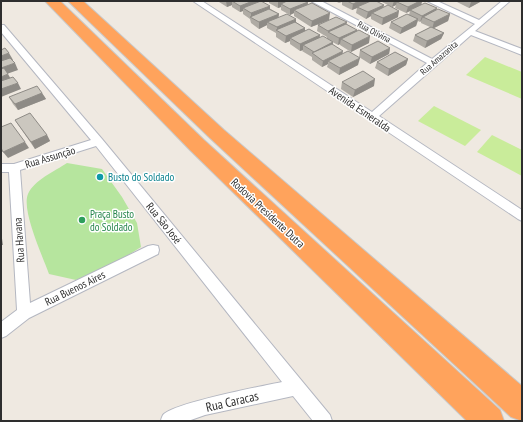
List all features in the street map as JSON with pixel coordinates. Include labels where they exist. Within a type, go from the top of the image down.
[{"type":"highway","name":"Rodovia Presidente Dutra","points":[[52,1],[197,145],[489,421]]},
{"type":"highway","points":[[75,1],[217,134],[522,406]]},
{"type":"street","name":"Avenida Esmeralda","points":[[198,1],[522,216]]},
{"type":"street","name":"Rua Olivina","points":[[315,1],[433,63]]},
{"type":"street","points":[[431,1],[480,23]]},
{"type":"street","name":"Rua Amazonita","points":[[372,117],[506,1]]},
{"type":"street","name":"Rua São José","points":[[1,27],[98,142],[324,421]]},
{"type":"street","points":[[470,32],[522,52]]},
{"type":"street","name":"Rua Assunção","points":[[7,168],[98,142]]},
{"type":"street","name":"Rua Havana","points":[[7,168],[24,313]]},
{"type":"street","name":"Rua Buenos Aires","points":[[1,331],[24,313],[153,250]]},
{"type":"street","name":"Rua Caracas","points":[[169,421],[175,417],[206,407],[296,387]]},
{"type":"green space","points":[[485,57],[522,72],[522,99],[466,75]]},
{"type":"green space","points":[[434,106],[481,130],[465,146],[418,121]]},
{"type":"green space","points":[[492,135],[522,150],[522,176],[477,152]]},
{"type":"green space","name":"Praça Busto do Soldado","points":[[67,163],[102,169],[122,197],[137,223],[141,247],[111,266],[76,280],[49,274],[27,211],[28,194],[35,184],[45,176]]},
{"type":"building","points":[[232,1],[253,1],[240,6]]},
{"type":"building","points":[[261,1],[270,6],[251,13],[243,8]]},
{"type":"building","points":[[287,1],[308,2],[290,9],[281,4]]},
{"type":"building","points":[[347,1],[359,1],[353,4]]},
{"type":"building","points":[[371,1],[376,1],[384,5],[368,12],[357,7]]},
{"type":"building","points":[[420,1],[408,7],[397,2]]},
{"type":"building","points":[[312,3],[330,13],[312,21],[294,10]]},
{"type":"building","points":[[425,3],[437,8],[422,16],[410,10]]},
{"type":"building","points":[[388,5],[399,11],[383,18],[372,13]]},
{"type":"building","points":[[269,9],[279,14],[259,22],[250,17]]},
{"type":"building","points":[[438,9],[450,14],[434,22],[423,17]]},
{"type":"building","points":[[287,14],[296,19],[277,27],[267,22]]},
{"type":"building","points":[[407,14],[418,19],[402,28],[391,22]]},
{"type":"building","points":[[336,17],[347,22],[328,31],[318,25]]},
{"type":"building","points":[[295,22],[305,28],[286,36],[276,30]]},
{"type":"building","points":[[346,24],[357,30],[339,38],[328,32]]},
{"type":"building","points":[[431,27],[444,33],[427,41],[415,35]]},
{"type":"building","points":[[309,29],[320,35],[300,44],[290,38]]},
{"type":"building","points":[[359,30],[370,36],[352,45],[341,39]]},
{"type":"building","points":[[323,36],[333,42],[314,52],[303,45]]},
{"type":"building","points":[[378,41],[390,48],[372,57],[360,50]]},
{"type":"building","points":[[332,44],[343,51],[323,61],[312,53]]},
{"type":"building","points":[[5,48],[9,53],[1,56],[1,50]]},
{"type":"building","points":[[348,51],[360,58],[340,68],[328,61]]},
{"type":"building","points":[[395,52],[408,59],[389,69],[377,62]]},
{"type":"building","points":[[10,58],[15,63],[1,68],[1,61]]},
{"type":"building","points":[[4,68],[8,74],[1,77],[1,69]]},
{"type":"building","points":[[363,71],[375,79],[355,90],[342,82]]},
{"type":"building","points":[[13,77],[18,83],[1,89],[1,81]]},
{"type":"building","points":[[37,86],[42,93],[15,104],[9,97]]},
{"type":"building","points":[[30,113],[47,135],[31,142],[15,120]]},
{"type":"building","points":[[11,123],[25,142],[3,152],[1,148],[1,127]]},
{"type":"place","name":"Busto do Soldado","points":[[100,177]]},
{"type":"place","name":"Praça Busto do Soldado","points":[[82,220]]}]
